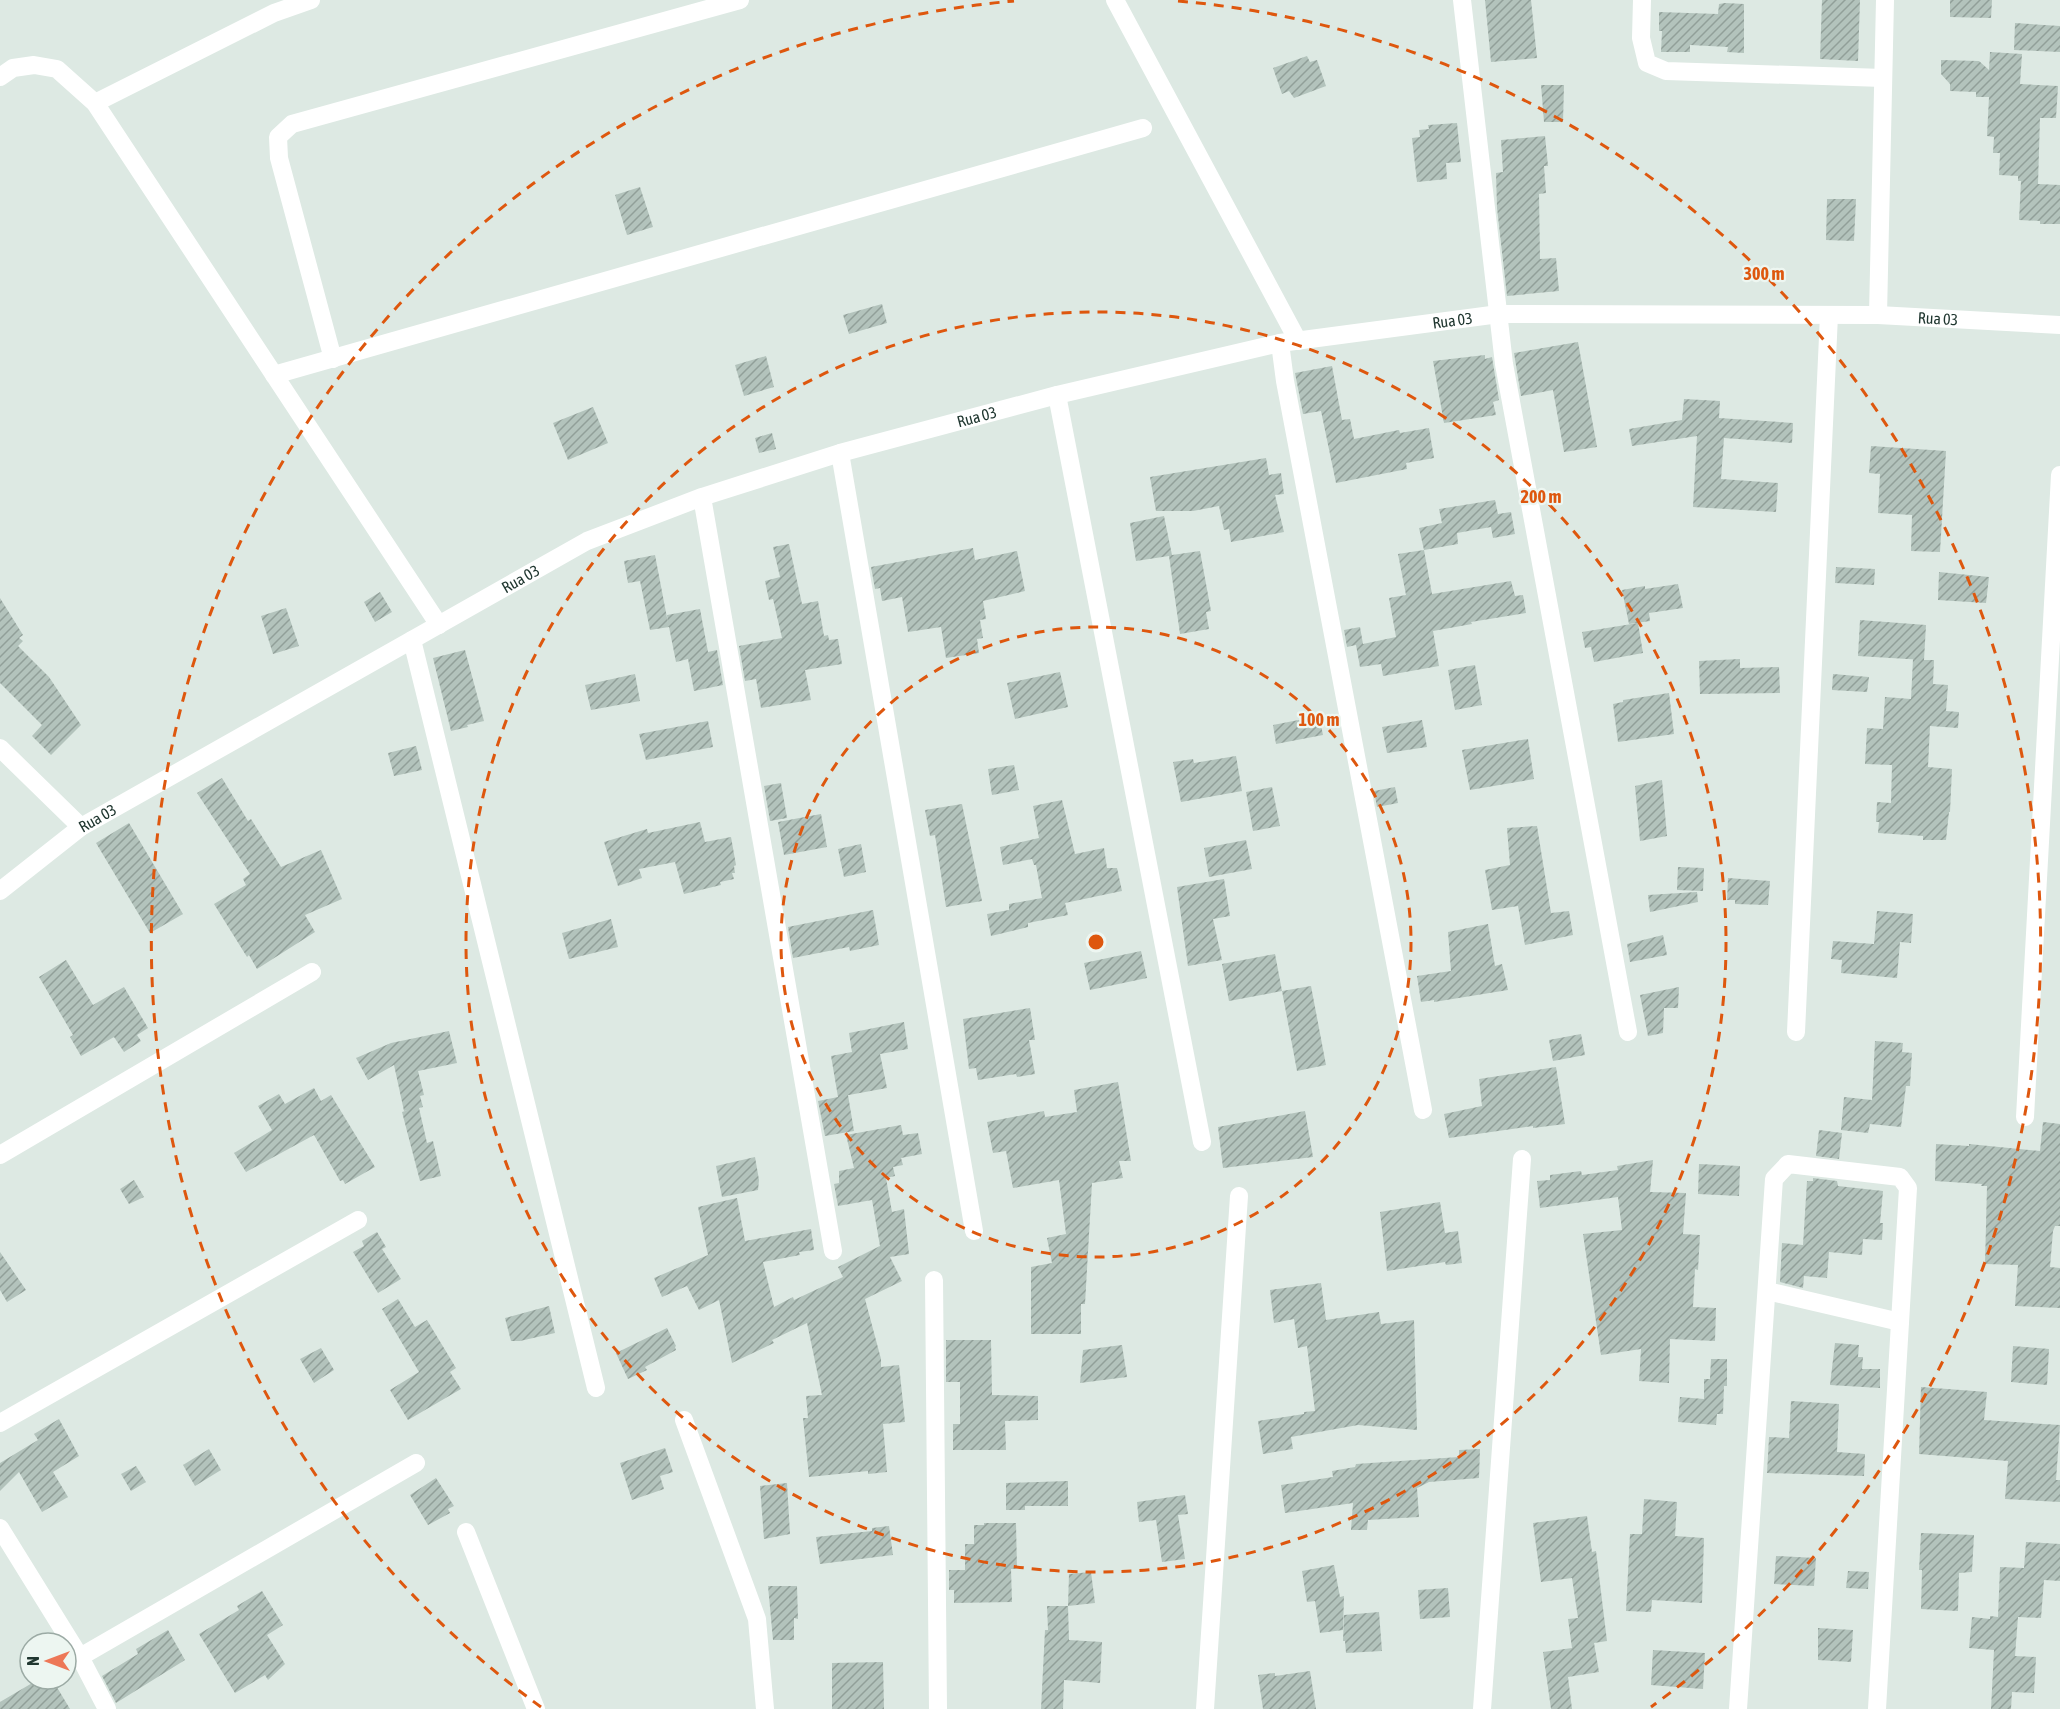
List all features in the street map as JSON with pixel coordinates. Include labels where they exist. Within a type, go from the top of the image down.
[{"type":"street","points":[[95,103],[273,6],[311,0]]},
{"type":"street","points":[[333,359],[279,158],[279,137],[292,124],[740,0]]},
{"type":"street","points":[[1115,0],[1289,342],[1290,405],[1423,1110]]},
{"type":"street","points":[[1462,0],[1509,388],[1628,1032]]},
{"type":"street","points":[[1642,0],[1641,38],[1647,63],[1666,71],[1883,78]]},
{"type":"street","points":[[1878,315],[1885,0]]},
{"type":"street","points":[[0,77],[13,68],[34,65],[57,69],[95,103],[439,625]]},
{"type":"street","points":[[274,375],[1143,128]]},
{"type":"street","name":"Rua 03","points":[[0,891],[81,827],[587,541],[702,497],[840,453],[1057,395],[1289,342],[1499,314],[1878,315],[2060,325]]},
{"type":"street","points":[[1796,1032],[1829,315]]},
{"type":"street","points":[[1057,395],[1203,1142]]},
{"type":"street","points":[[840,453],[974,1231]]},
{"type":"street","points":[[2025,1117],[2060,475]]},
{"type":"street","points":[[702,497],[833,1251]]},
{"type":"street","points":[[412,640],[597,1388]]},
{"type":"street","points":[[0,748],[81,827]]},
{"type":"street","points":[[0,1155],[312,972]]},
{"type":"street","points":[[1482,1709],[1522,1159]]},
{"type":"street","points":[[1738,1709],[1774,1179],[1788,1164],[1900,1177],[1908,1188],[1877,1709]]},
{"type":"street","points":[[1205,1709],[1239,1196]]},
{"type":"street","points":[[0,1423],[358,1220]]},
{"type":"street","points":[[934,1280],[938,1709]]},
{"type":"street","points":[[1767,1291],[1900,1322]]},
{"type":"street","points":[[684,1420],[757,1619],[765,1709]]},
{"type":"street","points":[[80,1658],[416,1463]]},
{"type":"street","points":[[0,1528],[80,1658],[107,1709]]},
{"type":"street","points":[[466,1532],[536,1709]]},
{"type":"building","points":[[1485,0],[1531,0],[1537,58],[1491,62]]},
{"type":"building","points":[[1822,0],[1860,0],[1858,61],[1820,59]]},
{"type":"building","points":[[1950,0],[1992,0],[1991,18],[1950,17]]},
{"type":"building","points":[[1719,4],[1744,4],[1744,53],[1727,52],[1728,47],[1690,45],[1690,52],[1661,52],[1662,31],[1659,31],[1659,12],[1718,14]]},
{"type":"building","points":[[2015,23],[2060,26],[2060,52],[2014,50]]},
{"type":"building","points":[[1990,52],[2022,54],[2020,84],[2058,86],[2056,118],[2040,118],[2038,184],[2060,185],[2060,224],[2040,224],[2040,221],[2019,220],[2021,181],[2018,181],[2018,176],[1999,175],[2000,153],[1993,153],[1994,137],[1987,136],[1989,97],[1976,97],[1976,92],[1950,91],[1950,84],[1941,74],[1941,60],[1979,61],[1989,70]]},
{"type":"building","points":[[1307,56],[1310,62],[1317,60],[1326,86],[1294,98],[1289,91],[1282,94],[1273,68]]},
{"type":"building","points":[[1541,85],[1564,85],[1563,122],[1544,122]]},
{"type":"building","points":[[1457,123],[1461,162],[1446,163],[1447,179],[1417,182],[1412,138],[1420,137],[1419,130],[1429,129],[1428,125]]},
{"type":"building","points":[[1545,136],[1548,166],[1544,166],[1546,193],[1539,194],[1540,259],[1556,258],[1559,291],[1507,296],[1497,208],[1496,173],[1503,172],[1501,140]]},
{"type":"building","points":[[640,187],[653,227],[627,235],[615,195]]},
{"type":"building","points":[[1827,199],[1856,199],[1854,241],[1826,240]]},
{"type":"building","points":[[882,304],[887,323],[849,334],[843,315]]},
{"type":"building","points":[[1578,342],[1597,447],[1564,452],[1553,390],[1521,396],[1514,353]]},
{"type":"building","points":[[1485,355],[1485,359],[1492,357],[1499,400],[1493,402],[1496,415],[1444,423],[1433,361]]},
{"type":"building","points":[[766,356],[774,387],[744,396],[735,365]]},
{"type":"building","points":[[1332,366],[1342,420],[1350,419],[1354,439],[1399,430],[1400,433],[1429,428],[1434,458],[1406,463],[1407,469],[1336,483],[1321,411],[1303,414],[1295,373]]},
{"type":"building","points":[[1684,399],[1720,401],[1719,418],[1793,423],[1792,443],[1724,438],[1721,479],[1778,483],[1776,512],[1693,507],[1697,436],[1632,446],[1629,429],[1682,420]]},
{"type":"building","points":[[593,407],[608,443],[568,460],[553,423]]},
{"type":"building","points":[[772,433],[776,449],[759,453],[755,438]]},
{"type":"building","points":[[1871,446],[1946,451],[1940,552],[1911,551],[1912,515],[1878,513],[1880,474],[1869,473]]},
{"type":"building","points":[[1266,458],[1269,475],[1281,473],[1284,494],[1275,495],[1284,532],[1231,542],[1229,529],[1224,530],[1219,506],[1193,511],[1156,511],[1150,477]]},
{"type":"building","points":[[1495,500],[1498,514],[1511,512],[1515,534],[1493,538],[1491,527],[1457,533],[1458,544],[1424,550],[1419,528],[1442,523],[1439,509]]},
{"type":"building","points":[[1164,516],[1172,555],[1200,551],[1211,611],[1206,612],[1209,629],[1180,634],[1169,556],[1136,561],[1130,523]]},
{"type":"building","points":[[789,544],[802,604],[818,601],[824,636],[828,635],[829,640],[838,639],[842,664],[805,670],[811,700],[761,708],[756,679],[745,681],[739,646],[782,638],[773,599],[769,600],[765,581],[780,577],[773,547]]},
{"type":"building","points":[[973,548],[975,560],[1017,551],[1025,591],[983,601],[986,619],[980,620],[983,638],[977,639],[979,653],[946,658],[941,627],[908,632],[902,597],[882,601],[880,588],[875,589],[871,567]]},
{"type":"building","points":[[1424,550],[1432,594],[1511,581],[1515,596],[1523,595],[1526,613],[1433,631],[1439,666],[1383,676],[1381,664],[1360,667],[1356,645],[1347,647],[1344,630],[1360,627],[1363,644],[1396,637],[1389,598],[1406,595],[1398,554]]},
{"type":"building","points":[[655,555],[668,623],[667,615],[700,609],[708,652],[717,650],[723,685],[694,691],[688,659],[676,662],[669,627],[650,630],[640,581],[628,583],[624,561]]},
{"type":"building","points":[[1836,567],[1875,569],[1874,585],[1835,583]]},
{"type":"building","points":[[1939,572],[1989,577],[1986,603],[1938,600]]},
{"type":"building","points":[[1678,584],[1683,608],[1649,613],[1650,621],[1629,624],[1622,590]]},
{"type":"building","points":[[380,592],[392,612],[375,622],[364,602]]},
{"type":"building","points":[[0,598],[23,635],[19,638],[23,641],[18,646],[49,677],[81,725],[51,755],[32,736],[42,725],[0,683]]},
{"type":"building","points":[[286,608],[299,646],[273,654],[261,616]]},
{"type":"building","points":[[1860,620],[1926,625],[1924,660],[1858,656]]},
{"type":"building","points":[[1638,623],[1643,653],[1594,662],[1591,647],[1585,648],[1582,632]]},
{"type":"building","points":[[465,650],[484,721],[451,731],[433,658]]},
{"type":"building","points":[[1740,659],[1740,668],[1779,667],[1780,693],[1700,694],[1699,661]]},
{"type":"building","points":[[1913,659],[1934,660],[1933,684],[1948,685],[1946,711],[1959,712],[1958,728],[1930,726],[1928,767],[1952,769],[1946,840],[1923,840],[1923,836],[1878,833],[1877,802],[1891,803],[1892,765],[1865,764],[1867,728],[1883,729],[1885,697],[1911,699]]},
{"type":"building","points":[[1475,665],[1482,705],[1455,710],[1448,670]]},
{"type":"building","points":[[1060,672],[1068,707],[1015,719],[1007,683]]},
{"type":"building","points":[[635,674],[640,701],[591,710],[585,685]]},
{"type":"building","points":[[1833,674],[1869,677],[1867,692],[1832,690]]},
{"type":"building","points":[[1669,693],[1674,734],[1618,742],[1613,704],[1623,702],[1623,700]]},
{"type":"building","points":[[1319,716],[1323,735],[1276,744],[1273,725]]},
{"type":"building","points":[[1422,720],[1427,747],[1387,753],[1382,727]]},
{"type":"building","points":[[708,721],[713,747],[646,760],[639,734]]},
{"type":"building","points":[[1528,739],[1534,779],[1470,790],[1462,750]]},
{"type":"building","points":[[416,746],[422,770],[394,776],[388,753]]},
{"type":"building","points":[[1236,756],[1242,791],[1181,802],[1173,762],[1193,759],[1194,763]]},
{"type":"building","points":[[1014,765],[1019,790],[992,795],[988,769]]},
{"type":"building","points":[[222,778],[248,821],[251,819],[281,867],[321,850],[342,899],[305,915],[315,932],[257,969],[214,904],[246,885],[243,879],[250,874],[197,793]]},
{"type":"building","points":[[1662,780],[1667,836],[1640,841],[1635,786]]},
{"type":"building","points":[[781,783],[787,818],[770,821],[764,786]]},
{"type":"building","points":[[1272,787],[1280,826],[1253,831],[1246,792]]},
{"type":"building","points":[[1395,787],[1398,803],[1377,807],[1374,791]]},
{"type":"building","points":[[1062,800],[1075,854],[1104,848],[1107,868],[1117,868],[1122,891],[1065,903],[1068,915],[1028,923],[1028,927],[991,936],[987,914],[1009,910],[1009,904],[1042,898],[1036,865],[1032,859],[1003,865],[1000,847],[1039,838],[1033,806]]},
{"type":"building","points":[[962,804],[982,901],[946,907],[935,835],[930,836],[925,810]]},
{"type":"building","points":[[821,814],[827,847],[784,855],[778,822]]},
{"type":"building","points":[[700,822],[705,842],[731,837],[736,865],[734,866],[735,873],[732,873],[734,879],[720,882],[721,885],[684,894],[675,862],[639,869],[642,878],[618,886],[604,842],[647,829],[648,833]]},
{"type":"building","points":[[129,823],[183,914],[150,933],[96,843]]},
{"type":"building","points":[[1537,826],[1551,913],[1569,911],[1573,935],[1525,945],[1518,906],[1492,910],[1485,870],[1510,865],[1507,828]]},
{"type":"building","points":[[1246,840],[1252,869],[1209,877],[1204,848]]},
{"type":"building","points":[[861,844],[866,872],[844,877],[838,849]]},
{"type":"building","points":[[1678,867],[1704,868],[1703,891],[1677,890]]},
{"type":"building","points":[[1728,878],[1770,881],[1768,905],[1735,904],[1735,900],[1727,900]]},
{"type":"building","points":[[1224,879],[1230,916],[1213,919],[1222,960],[1188,966],[1177,887]]},
{"type":"building","points":[[1697,892],[1698,902],[1650,912],[1648,895]]},
{"type":"building","points":[[873,910],[879,945],[850,951],[849,947],[793,958],[788,927]]},
{"type":"building","points":[[1877,911],[1913,914],[1911,943],[1900,942],[1897,978],[1841,973],[1842,960],[1831,959],[1833,941],[1874,944]]},
{"type":"building","points":[[611,919],[618,947],[569,959],[562,933]]},
{"type":"building","points":[[1488,924],[1495,966],[1502,964],[1508,990],[1421,1002],[1417,976],[1451,971],[1448,932]]},
{"type":"building","points":[[1663,935],[1667,955],[1630,962],[1627,944]]},
{"type":"building","points":[[1141,951],[1147,978],[1090,990],[1084,963]]},
{"type":"building","points":[[1275,954],[1282,991],[1229,1001],[1222,964]]},
{"type":"building","points":[[66,960],[93,1005],[124,987],[148,1028],[137,1035],[141,1041],[124,1052],[114,1037],[81,1056],[70,1037],[73,1035],[39,977]]},
{"type":"building","points":[[1311,986],[1326,1065],[1297,1071],[1282,991]]},
{"type":"building","points":[[1679,987],[1678,1008],[1664,1008],[1663,1033],[1648,1036],[1640,995]]},
{"type":"building","points":[[1030,1008],[1035,1040],[1029,1040],[1035,1074],[1017,1077],[1016,1074],[978,1080],[976,1068],[969,1069],[963,1019]]},
{"type":"building","points":[[904,1022],[908,1049],[880,1054],[887,1088],[838,1097],[831,1056],[852,1052],[849,1033]]},
{"type":"building","points":[[449,1031],[457,1063],[418,1071],[424,1095],[420,1096],[423,1107],[419,1108],[427,1143],[433,1141],[441,1176],[420,1181],[402,1112],[408,1110],[404,1111],[394,1065],[368,1080],[356,1058],[391,1043]]},
{"type":"building","points":[[1581,1034],[1585,1055],[1553,1061],[1549,1040]]},
{"type":"building","points":[[1875,1041],[1903,1043],[1902,1052],[1912,1053],[1910,1086],[1906,1086],[1901,1127],[1870,1124],[1868,1133],[1841,1130],[1844,1097],[1872,1100]]},
{"type":"building","points":[[1556,1067],[1565,1124],[1533,1128],[1533,1126],[1449,1138],[1444,1114],[1482,1106],[1479,1079]]},
{"type":"building","points":[[1118,1082],[1131,1161],[1119,1161],[1123,1178],[1092,1183],[1085,1304],[1081,1304],[1081,1334],[1031,1334],[1031,1267],[1052,1263],[1047,1238],[1066,1234],[1059,1180],[1013,1188],[1006,1151],[993,1153],[987,1122],[1044,1111],[1045,1117],[1077,1112],[1074,1090]]},
{"type":"building","points":[[314,1088],[321,1101],[331,1095],[375,1167],[345,1184],[343,1180],[340,1181],[314,1135],[246,1172],[234,1153],[272,1130],[258,1106],[279,1094],[285,1104]]},
{"type":"building","points":[[848,1095],[854,1131],[825,1136],[818,1101]]},
{"type":"building","points":[[1305,1111],[1313,1157],[1223,1168],[1218,1127]]},
{"type":"building","points":[[2043,1122],[2060,1124],[2060,1226],[2055,1226],[2053,1231],[2050,1267],[2060,1268],[2060,1308],[2015,1306],[2018,1265],[1985,1264],[1987,1186],[1935,1181],[1936,1144],[1969,1146],[1969,1144],[2040,1151]]},
{"type":"building","points":[[901,1125],[903,1135],[918,1133],[922,1154],[901,1158],[903,1165],[893,1167],[895,1176],[886,1178],[892,1212],[904,1209],[909,1254],[890,1257],[902,1281],[865,1299],[881,1359],[881,1367],[899,1365],[905,1422],[883,1424],[887,1472],[868,1474],[868,1471],[809,1477],[803,1418],[808,1418],[806,1396],[822,1395],[807,1323],[772,1340],[774,1343],[732,1363],[719,1300],[699,1310],[687,1286],[662,1297],[654,1278],[708,1255],[698,1207],[737,1198],[745,1241],[811,1229],[814,1250],[763,1262],[774,1307],[843,1277],[838,1267],[880,1246],[872,1200],[838,1206],[834,1184],[839,1183],[839,1171],[854,1168],[846,1135]]},
{"type":"building","points":[[1819,1130],[1842,1133],[1839,1159],[1816,1156]]},
{"type":"building","points":[[755,1157],[759,1180],[758,1190],[722,1197],[716,1166]]},
{"type":"building","points":[[1653,1160],[1650,1192],[1686,1193],[1683,1234],[1700,1235],[1693,1307],[1716,1308],[1715,1341],[1670,1339],[1669,1383],[1639,1381],[1641,1349],[1601,1355],[1583,1234],[1622,1230],[1618,1197],[1540,1208],[1537,1181],[1550,1180],[1550,1175],[1581,1171],[1582,1175],[1618,1170],[1617,1166]]},
{"type":"building","points":[[1699,1164],[1740,1166],[1739,1196],[1698,1194]]},
{"type":"building","points":[[1813,1178],[1837,1181],[1838,1186],[1883,1191],[1880,1223],[1883,1223],[1882,1240],[1863,1239],[1862,1255],[1829,1252],[1827,1278],[1804,1276],[1803,1288],[1780,1282],[1782,1243],[1803,1245],[1807,1181],[1813,1181]]},
{"type":"building","points":[[134,1180],[144,1197],[129,1204],[120,1189]]},
{"type":"building","points":[[1440,1202],[1445,1233],[1458,1231],[1462,1263],[1446,1265],[1445,1262],[1387,1271],[1380,1212]]},
{"type":"building","points":[[377,1232],[386,1247],[382,1249],[401,1279],[378,1293],[353,1252],[364,1246],[362,1241]]},
{"type":"building","points":[[0,1252],[26,1290],[7,1302],[0,1290]]},
{"type":"building","points":[[1321,1283],[1326,1320],[1379,1312],[1381,1324],[1414,1320],[1417,1430],[1358,1425],[1291,1437],[1293,1449],[1263,1454],[1258,1421],[1315,1411],[1307,1346],[1298,1348],[1294,1319],[1274,1323],[1270,1290]]},
{"type":"building","points":[[398,1299],[415,1327],[427,1320],[456,1368],[450,1372],[461,1389],[408,1420],[390,1390],[419,1372],[382,1309]]},
{"type":"building","points":[[549,1306],[555,1333],[511,1341],[505,1318]]},
{"type":"building","points":[[667,1328],[676,1350],[645,1367],[647,1370],[628,1379],[616,1353]]},
{"type":"building","points":[[946,1340],[991,1340],[992,1395],[1038,1396],[1038,1420],[1005,1421],[1006,1450],[953,1450],[953,1424],[960,1424],[960,1382],[946,1382]]},
{"type":"building","points":[[1835,1343],[1859,1345],[1858,1357],[1863,1357],[1862,1369],[1880,1369],[1880,1388],[1830,1385]]},
{"type":"building","points":[[1122,1345],[1127,1377],[1080,1383],[1083,1350]]},
{"type":"building","points":[[2013,1346],[2049,1349],[2047,1385],[2011,1382]]},
{"type":"building","points":[[321,1348],[334,1370],[314,1383],[300,1359]]},
{"type":"building","points":[[1711,1359],[1727,1359],[1727,1386],[1724,1386],[1723,1414],[1717,1414],[1716,1425],[1678,1422],[1680,1397],[1704,1399],[1704,1379],[1710,1379]]},
{"type":"building","points":[[1921,1387],[1987,1392],[1984,1420],[2060,1425],[2056,1480],[2060,1480],[2060,1502],[2005,1499],[2008,1461],[1919,1454]]},
{"type":"building","points":[[1791,1401],[1839,1404],[1837,1452],[1865,1454],[1864,1476],[1767,1473],[1769,1437],[1789,1438]]},
{"type":"building","points":[[59,1419],[79,1456],[53,1472],[68,1497],[42,1512],[19,1472],[0,1491],[0,1463],[38,1440],[34,1434]]},
{"type":"building","points":[[665,1448],[673,1472],[660,1476],[664,1489],[632,1500],[620,1463]]},
{"type":"building","points":[[209,1449],[221,1470],[195,1486],[183,1465]]},
{"type":"building","points":[[1480,1449],[1479,1478],[1429,1482],[1417,1488],[1419,1517],[1368,1520],[1367,1530],[1351,1530],[1353,1503],[1285,1513],[1281,1485],[1333,1477],[1332,1471],[1355,1467],[1356,1464],[1459,1457],[1459,1450]]},
{"type":"building","points":[[136,1466],[146,1482],[131,1491],[121,1474]]},
{"type":"building","points":[[436,1478],[454,1506],[448,1509],[450,1513],[428,1525],[410,1495]]},
{"type":"building","points":[[1068,1481],[1068,1506],[1025,1506],[1025,1510],[1006,1510],[1006,1483]]},
{"type":"building","points":[[787,1483],[790,1534],[764,1539],[760,1486]]},
{"type":"building","points":[[1185,1495],[1188,1514],[1178,1515],[1185,1559],[1162,1562],[1156,1520],[1139,1522],[1137,1502]]},
{"type":"building","points":[[1644,1499],[1677,1502],[1675,1536],[1704,1538],[1702,1603],[1652,1600],[1651,1612],[1626,1611],[1630,1534],[1642,1534]]},
{"type":"building","points":[[1587,1516],[1592,1552],[1596,1551],[1607,1641],[1594,1643],[1599,1672],[1568,1677],[1572,1709],[1551,1709],[1543,1652],[1572,1648],[1568,1619],[1578,1618],[1572,1578],[1541,1582],[1533,1523]]},
{"type":"building","points":[[984,1523],[1016,1523],[1017,1569],[1011,1569],[1012,1602],[954,1603],[954,1590],[949,1590],[949,1570],[965,1570],[965,1544],[974,1544],[974,1525],[984,1525]]},
{"type":"building","points":[[889,1526],[893,1555],[820,1564],[816,1537],[872,1531],[872,1528]]},
{"type":"building","points":[[1921,1533],[1974,1535],[1972,1572],[1959,1573],[1958,1611],[1921,1609],[1922,1570],[1919,1570]]},
{"type":"building","points":[[2026,1542],[2060,1544],[2060,1581],[2044,1580],[2041,1618],[2018,1617],[2015,1656],[2036,1657],[2034,1693],[2012,1692],[2011,1709],[1991,1709],[1994,1650],[1969,1648],[1972,1617],[1990,1619],[1990,1616],[1998,1617],[2000,1567],[2024,1568]]},
{"type":"building","points":[[1776,1556],[1816,1558],[1814,1586],[1774,1584]]},
{"type":"building","points":[[1334,1565],[1340,1597],[1344,1596],[1343,1630],[1320,1633],[1315,1601],[1307,1602],[1302,1571]]},
{"type":"building","points":[[1848,1571],[1869,1572],[1868,1589],[1846,1588]]},
{"type":"building","points":[[1091,1572],[1095,1603],[1068,1606],[1069,1574]]},
{"type":"building","points":[[768,1586],[797,1586],[798,1619],[794,1618],[794,1640],[773,1640]]},
{"type":"building","points":[[1448,1588],[1450,1617],[1420,1619],[1418,1590]]},
{"type":"building","points":[[262,1591],[283,1625],[267,1635],[285,1664],[268,1680],[265,1675],[235,1693],[199,1634],[239,1610],[237,1606]]},
{"type":"building","points":[[1047,1606],[1068,1606],[1069,1640],[1102,1642],[1100,1683],[1064,1680],[1063,1709],[1041,1709],[1045,1630],[1048,1630]]},
{"type":"building","points":[[1379,1612],[1382,1651],[1346,1653],[1345,1641],[1343,1641],[1344,1615]]},
{"type":"building","points":[[1818,1628],[1853,1630],[1851,1662],[1818,1660]]},
{"type":"building","points":[[168,1630],[185,1660],[116,1703],[102,1676],[138,1654],[136,1649]]},
{"type":"building","points":[[1653,1650],[1705,1653],[1703,1689],[1651,1685]]},
{"type":"building","points":[[883,1662],[884,1709],[832,1709],[832,1663]]},
{"type":"building","points":[[1310,1671],[1316,1709],[1263,1709],[1258,1675],[1275,1673],[1275,1676]]},
{"type":"building","points":[[19,1691],[59,1691],[70,1709],[0,1709],[0,1702]]}]
